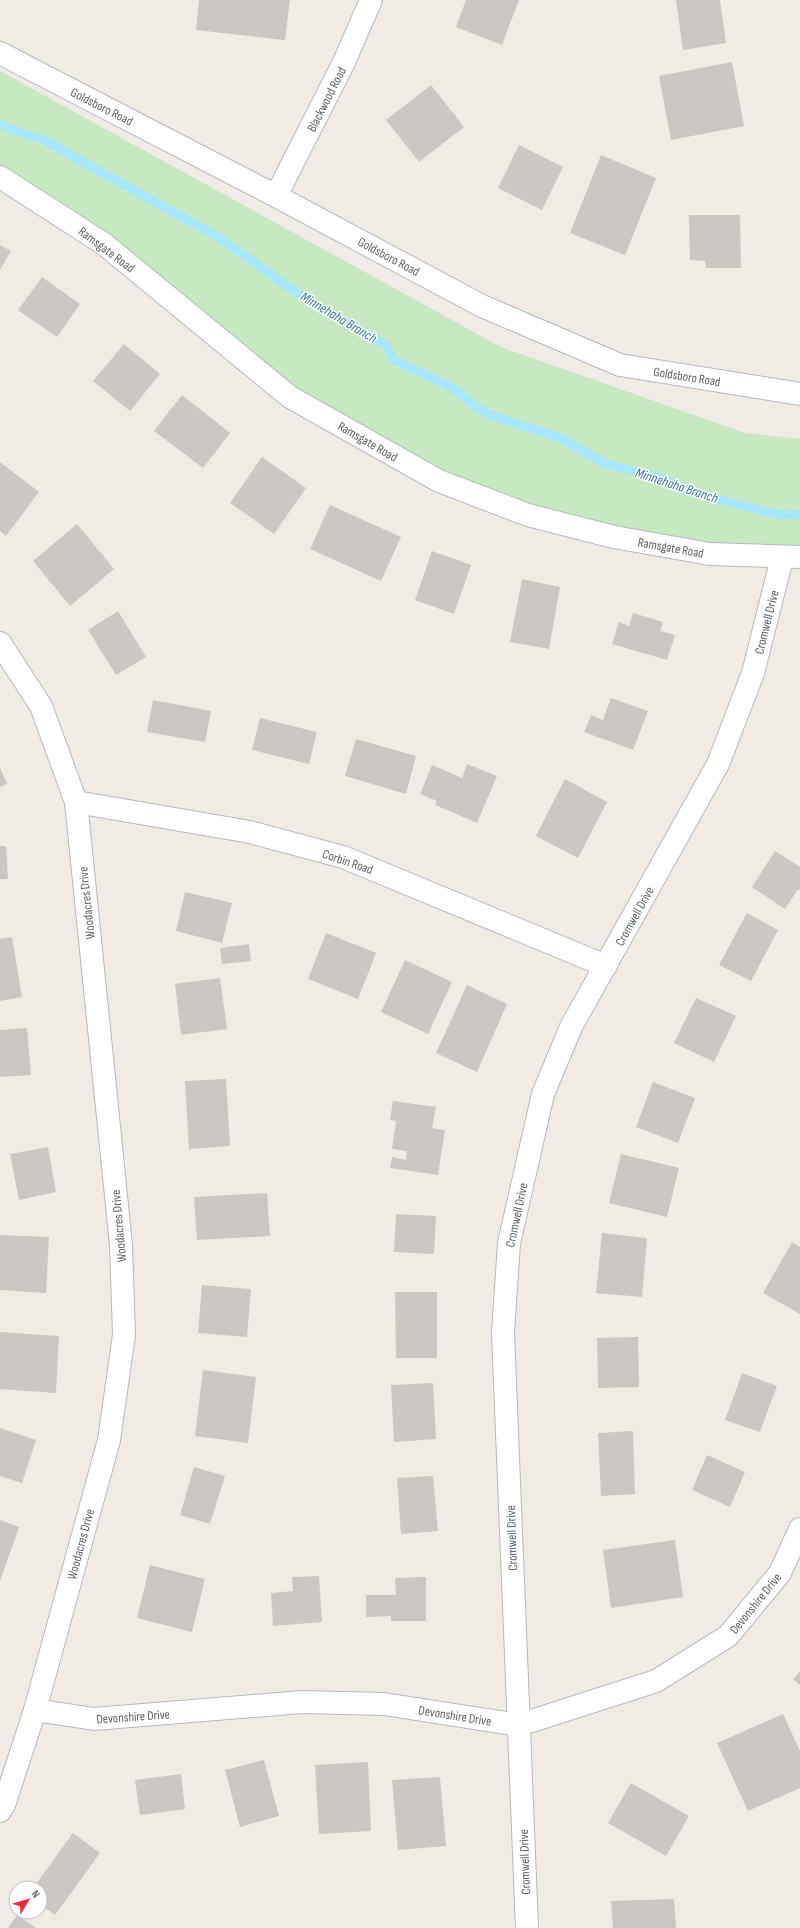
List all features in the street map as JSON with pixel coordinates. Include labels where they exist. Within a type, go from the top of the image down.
[{"type":"street","name":"Blackwood Road","points":[[276,196],[345,60],[371,0]]},
{"type":"street","name":"Goldsboro Road","points":[[0,53],[276,196],[482,306],[620,366],[800,394]]},
{"type":"street","name":"Ramsgate Road","points":[[0,177],[104,244],[290,397],[439,481],[528,515],[614,538],[710,554],[791,558]]},
{"type":"street","name":"Cromwell Drive","points":[[527,1928],[503,1333],[509,1243],[543,1094],[571,1028],[718,764],[753,673],[791,558]]},
{"type":"street","name":"Woodacres Drive","points":[[0,643],[41,706],[76,802],[121,1245],[124,1335],[109,1440],[34,1710],[4,1805],[0,1811]]},
{"type":"street","name":"Corbin Road","points":[[76,802],[250,832],[343,857],[606,966]]},
{"type":"street","name":"Devonshire Drive","points":[[34,1710],[94,1719],[302,1702],[376,1704],[519,1725],[656,1681],[728,1636],[780,1573],[800,1530]]},
{"type":"green space","points":[[0,71],[501,347],[745,433],[800,439],[800,557],[528,515],[290,397],[0,177]]},
{"type":"building","points":[[199,0],[290,0],[285,40],[196,30]]},
{"type":"building","points":[[466,0],[519,0],[502,45],[456,27]]},
{"type":"building","points":[[676,0],[720,0],[726,43],[683,50]]},
{"type":"building","points":[[732,62],[744,126],[671,140],[659,76]]},
{"type":"building","points":[[431,85],[464,127],[419,162],[386,120]]},
{"type":"building","points":[[519,145],[563,167],[542,210],[498,188]]},
{"type":"building","points":[[601,155],[656,178],[625,255],[570,233]]},
{"type":"building","points":[[689,215],[740,215],[741,268],[706,268],[705,261],[690,260]]},
{"type":"building","points":[[0,245],[11,251],[0,270]]},
{"type":"building","points":[[42,277],[80,304],[57,337],[18,310]]},
{"type":"building","points":[[124,344],[160,374],[130,411],[93,381]]},
{"type":"building","points":[[182,395],[230,433],[203,468],[154,431]]},
{"type":"building","points":[[262,457],[306,488],[274,534],[230,503]]},
{"type":"building","points":[[0,462],[39,492],[6,536],[0,531]]},
{"type":"building","points":[[330,505],[401,537],[381,581],[310,549]]},
{"type":"building","points":[[77,524],[114,569],[70,606],[33,561]]},
{"type":"building","points":[[432,551],[471,565],[454,614],[415,600]]},
{"type":"building","points":[[522,579],[560,587],[549,649],[510,642]]},
{"type":"building","points":[[118,611],[146,657],[116,675],[88,630]]},
{"type":"building","points":[[633,613],[663,622],[660,631],[675,635],[667,660],[612,644],[619,622],[629,626]]},
{"type":"building","points":[[611,698],[648,711],[633,750],[584,732],[591,715],[603,720]]},
{"type":"building","points":[[153,700],[211,711],[205,742],[147,732]]},
{"type":"building","points":[[260,718],[317,732],[309,764],[252,750]]},
{"type":"building","points":[[356,739],[416,756],[406,794],[345,776]]},
{"type":"building","points":[[467,764],[497,776],[477,823],[435,805],[437,801],[420,794],[432,765],[462,778]]},
{"type":"building","points":[[0,768],[7,784],[0,787]]},
{"type":"building","points":[[565,779],[607,802],[578,858],[536,836]]},
{"type":"building","points":[[0,846],[6,846],[8,879],[0,879]]},
{"type":"building","points":[[775,851],[800,867],[800,890],[798,889],[785,909],[752,887]]},
{"type":"building","points":[[185,892],[232,903],[222,943],[176,931]]},
{"type":"building","points":[[747,913],[778,930],[751,981],[719,965]]},
{"type":"building","points":[[326,933],[376,953],[358,999],[308,979]]},
{"type":"building","points":[[12,937],[22,997],[0,1001],[0,939]]},
{"type":"building","points":[[249,944],[251,961],[222,964],[220,948]]},
{"type":"building","points":[[405,960],[452,982],[428,1034],[381,1012]]},
{"type":"building","points":[[220,978],[227,1029],[181,1035],[175,984]]},
{"type":"building","points":[[467,985],[507,1004],[477,1072],[436,1053]]},
{"type":"building","points":[[696,998],[736,1016],[714,1062],[674,1043]]},
{"type":"building","points":[[27,1028],[31,1075],[0,1077],[0,1030]]},
{"type":"building","points":[[226,1079],[230,1146],[189,1149],[185,1081]]},
{"type":"building","points":[[653,1082],[695,1098],[678,1143],[636,1127]]},
{"type":"building","points":[[393,1101],[436,1107],[432,1128],[445,1130],[438,1175],[390,1168],[392,1157],[406,1160],[407,1151],[392,1149],[396,1121],[390,1120]]},
{"type":"building","points":[[48,1147],[56,1192],[19,1200],[10,1154]]},
{"type":"building","points":[[621,1154],[679,1168],[667,1217],[609,1203]]},
{"type":"building","points":[[267,1193],[270,1236],[197,1240],[194,1197]]},
{"type":"building","points":[[396,1214],[436,1216],[434,1254],[394,1252]]},
{"type":"building","points":[[602,1233],[647,1238],[642,1297],[596,1293]]},
{"type":"building","points":[[0,1235],[49,1237],[46,1293],[0,1290]]},
{"type":"building","points":[[792,1242],[800,1247],[800,1314],[763,1293]]},
{"type":"building","points":[[202,1285],[251,1289],[247,1337],[198,1333]]},
{"type":"building","points":[[395,1292],[437,1292],[437,1358],[396,1358]]},
{"type":"building","points":[[0,1332],[59,1336],[56,1393],[0,1389]]},
{"type":"building","points":[[638,1337],[639,1387],[598,1388],[597,1338]]},
{"type":"building","points":[[203,1370],[256,1377],[248,1443],[195,1436]]},
{"type":"building","points":[[742,1373],[777,1386],[760,1432],[725,1420]]},
{"type":"building","points":[[433,1383],[436,1439],[394,1442],[391,1385]]},
{"type":"building","points":[[0,1428],[36,1440],[22,1483],[0,1476]]},
{"type":"building","points":[[633,1431],[635,1494],[601,1496],[598,1433]]},
{"type":"building","points":[[707,1455],[745,1472],[730,1507],[692,1490]]},
{"type":"building","points":[[194,1467],[225,1476],[210,1524],[180,1515]]},
{"type":"building","points":[[433,1476],[438,1531],[401,1534],[397,1478]]},
{"type":"building","points":[[0,1520],[19,1527],[0,1581]]},
{"type":"building","points":[[675,1540],[683,1597],[611,1608],[603,1550]]},
{"type":"building","points":[[150,1565],[205,1579],[192,1632],[137,1618]]},
{"type":"building","points":[[319,1576],[322,1622],[273,1626],[271,1593],[293,1591],[292,1577]]},
{"type":"building","points":[[426,1577],[426,1621],[391,1621],[391,1616],[366,1617],[366,1595],[396,1595],[395,1578]]},
{"type":"building","points":[[800,1671],[800,1685],[793,1679]]},
{"type":"building","points":[[783,1714],[800,1751],[800,1788],[748,1811],[717,1743]]},
{"type":"building","points":[[264,1760],[279,1816],[240,1827],[225,1770]]},
{"type":"building","points":[[368,1762],[371,1831],[319,1834],[315,1765]]},
{"type":"building","points":[[181,1774],[185,1809],[140,1815],[135,1780]]},
{"type":"building","points":[[440,1777],[446,1846],[398,1850],[392,1780]]},
{"type":"building","points":[[631,1783],[689,1816],[666,1856],[608,1823]]},
{"type":"building","points":[[73,1833],[100,1853],[55,1915],[48,1910],[48,1880],[39,1880]]},
{"type":"building","points":[[674,1899],[676,1928],[613,1928],[611,1901]]},
{"type":"building","points":[[14,1920],[24,1920],[36,1928],[8,1928]]},
{"type":"waterway","name":"Minnehaha Branch","points":[[0,124],[44,140],[220,238],[313,304],[386,345],[394,360],[454,388],[475,406],[493,416],[561,438],[606,464],[666,479],[680,489],[775,514],[800,515]]}]
